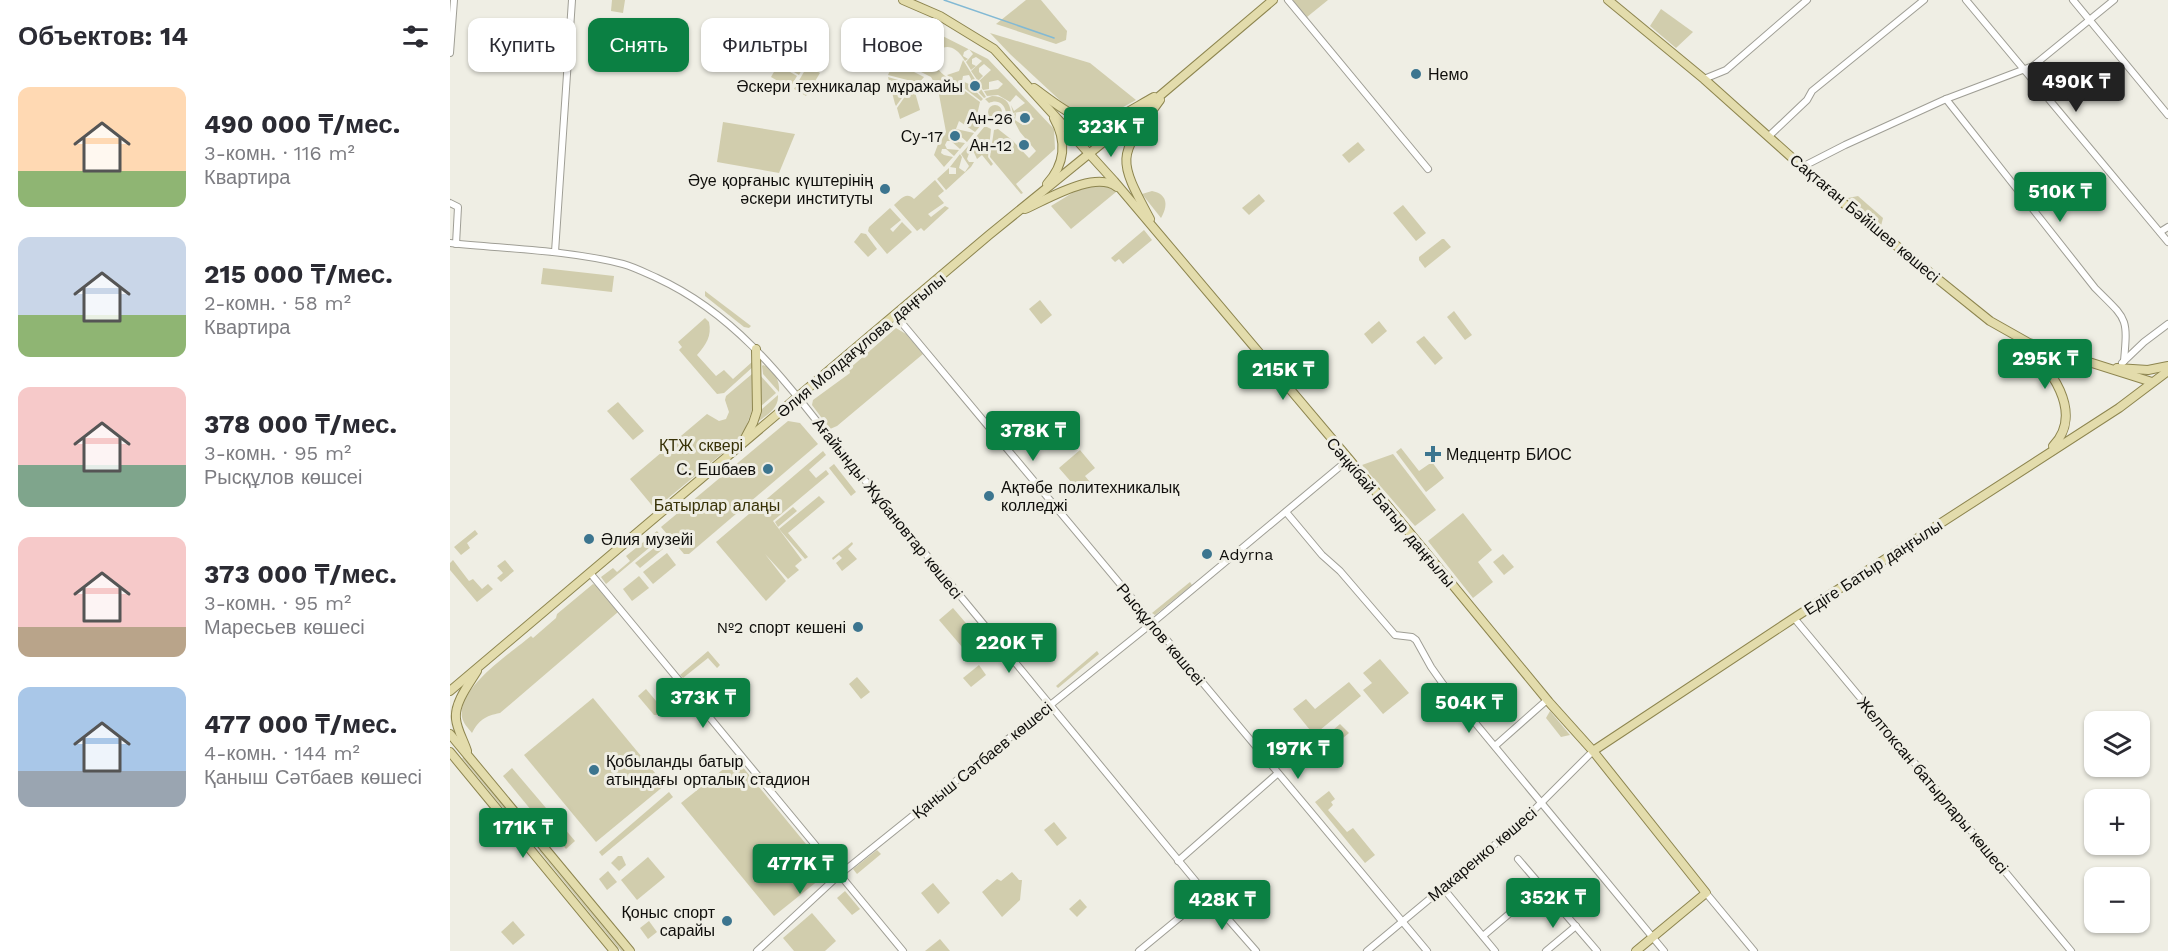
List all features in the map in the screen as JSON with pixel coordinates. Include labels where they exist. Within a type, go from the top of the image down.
[{"type":"main road","name":"Сәңкібай Батыр даңғылы","points":[[903,0],[940,16],[994,49],[1090,153],[1593,751],[1706,893]]},
{"type":"main road","name":"Әлия Молдағұлова даңғылы","points":[[450,691],[1273,0]]},
{"type":"main road","name":"Сақтаған Бәйішев көшесі","points":[[1608,0],[1704,79],[1884,237],[1970,306],[2008,333],[2029,344],[2152,382]]},
{"type":"main road","points":[[1023,80],[1071,114],[1102,122],[1115,118],[1168,89]]},
{"type":"main road","points":[[1158,234],[1128,175],[1125,159],[1137,131],[1168,89]]},
{"type":"main road","points":[[1029,203],[1057,171],[1063,152],[1059,129],[1049,109]]},
{"type":"main road","points":[[1016,214],[1087,183],[1097,181],[1114,185],[1128,198]]},
{"type":"main road","points":[[2008,333],[2034,353],[2046,367],[2063,400],[2067,419],[2065,430],[2043,456]]},
{"type":"main road","points":[[741,445],[757,411],[756,349]]},
{"type":"main road","points":[[2100,367],[2121,364],[2148,370],[2168,366]]},
{"type":"main road","name":"Едіге Батыр даңғылы","points":[[1593,751],[2119,408],[2152,382],[2168,374]]},
{"type":"main road","points":[[468,754],[456,723],[455,714],[468,685],[481,665]]},
{"type":"main road","points":[[450,734],[630,951]]},
{"type":"main road","points":[[461,746],[451,754],[614,951]]},
{"type":"main road","points":[[1636,951],[1706,893]]},
{"type":"street","points":[[450,53],[454,0]]},
{"type":"street","points":[[555,252],[572,0]]},
{"type":"street","points":[[1288,0],[1428,169]]},
{"type":"street","points":[[1704,79],[1726,70],[1807,0]]},
{"type":"street","points":[[1768,137],[1807,100],[1812,92],[1923,0]]},
{"type":"street","points":[[1966,0],[2168,242]]},
{"type":"street","points":[[2073,0],[2168,115]]},
{"type":"street","points":[[1802,167],[1946,99],[2033,66],[2114,0]]},
{"type":"street","points":[[1946,99],[2095,288],[2122,315],[2127,328],[2121,364]]},
{"type":"street","points":[[450,203],[458,207],[453,243]]},
{"type":"street","points":[[2160,232],[2168,226]]},
{"type":"street","name":"Ағайынды Жұбановтар көшесі","points":[[453,243],[555,252],[624,264],[676,287],[707,308],[756,349],[778,372],[1178,861],[1256,951]]},
{"type":"street","name":"Рысқұлов көшсеі","points":[[896,316],[1151,624],[1427,951]]},
{"type":"street","points":[[2121,364],[2168,324]]},
{"type":"street","name":"Қаныш Сәтбаев көшесі","points":[[757,951],[839,875],[1151,624],[1349,459]]},
{"type":"street","points":[[1286,512],[1395,635],[1412,637],[1416,640],[1443,684],[1664,951]]},
{"type":"street","points":[[590,573],[903,951]]},
{"type":"street","name":"Желтоксан батырлары көшесі","points":[[1794,618],[2072,951]]},
{"type":"street","points":[[1495,746],[1548,700]]},
{"type":"street","name":"Макаренко көшесі","points":[[1367,951],[1542,803],[1593,751]]},
{"type":"street","points":[[1178,861],[1277,774]]},
{"type":"street","points":[[1518,859],[1597,951]]},
{"type":"street","points":[[1483,936],[1542,886]]},
{"type":"street","points":[[1443,888],[1495,951]]},
{"type":"street","name":"Сәңкібай Батыр даңғылы","points":[[1706,893],[1754,951]]},
{"type":"street","points":[[1139,951],[1207,895]]},
{"type":"street","points":[[1546,951],[1576,926]]},
{"type":"green space","points":[[612,0],[625,0],[623,13],[611,11]]},
{"type":"green space","points":[[1026,0],[1041,0],[1067,31],[1066,40],[1056,44],[996,24]]},
{"type":"green space","points":[[1294,0],[1328,0],[1307,17]]},
{"type":"green space","points":[[1661,9],[1693,32],[1676,48],[1650,26]]},
{"type":"green space","points":[[990,33],[1090,63],[1136,100],[1105,117],[1082,115],[1065,105]]},
{"type":"green space","points":[[944,36],[969,49],[964,52],[963,56],[968,59],[965,61],[959,52],[944,48]]},
{"type":"green space","points":[[970,50],[988,59],[1054,129],[1055,149],[1016,184],[1023,193],[1021,194],[990,157],[994,130],[998,129],[1012,140],[1029,158],[1036,151],[1020,132],[1012,117],[1016,113],[1015,120],[1023,125],[1034,119],[1026,111],[1013,113],[1011,105],[1014,111],[1025,103],[1016,95],[1010,102],[998,95],[987,96],[984,91],[998,89],[1003,84],[998,80],[989,82],[989,89],[983,90],[978,82],[991,70],[984,64],[979,68],[983,76],[978,81],[971,71],[982,61],[976,57],[972,59],[972,64],[976,66],[971,70],[966,62],[973,54]]},
{"type":"green space","points":[[963,60],[986,97],[984,98],[970,83],[969,75],[963,76],[962,81],[969,84],[983,99],[981,101],[947,75],[959,71]]},
{"type":"green space","points":[[774,72],[790,72],[797,76],[790,88],[771,77]]},
{"type":"green space","points":[[804,72],[820,73],[806,96],[794,89]]},
{"type":"green space","points":[[889,72],[914,72],[924,77],[919,83],[888,75]]},
{"type":"green space","points":[[921,72],[940,72],[980,102],[977,115],[982,124],[975,132],[959,121],[956,129],[974,133],[967,142],[957,133],[950,131],[949,136],[952,141],[965,143],[960,149],[951,141],[947,141],[945,145],[947,149],[959,150],[954,156],[946,149],[942,149],[941,153],[953,157],[944,167],[934,155],[940,139],[946,132],[938,89],[931,77]]},
{"type":"green space","points":[[888,77],[912,84],[896,106],[895,104]]},
{"type":"green space","points":[[913,85],[920,110],[900,119],[897,108]]},
{"type":"green space","points":[[992,96],[1005,100],[1011,113],[1006,112],[1000,103],[995,101],[989,103],[985,99]]},
{"type":"green space","points":[[995,105],[1000,107],[1002,112],[1000,117],[995,119],[990,117],[988,112],[990,107]]},
{"type":"green space","points":[[723,122],[795,134],[779,173],[717,162]]},
{"type":"green space","points":[[985,126],[991,129],[988,157],[993,164],[991,166],[982,155],[977,159],[970,144]]},
{"type":"green space","points":[[1358,142],[1365,150],[1349,163],[1342,155]]},
{"type":"green space","points":[[969,145],[971,148],[967,159],[969,162],[974,162],[971,167],[946,190],[937,179],[949,168],[949,174],[956,174],[956,168],[950,167],[960,154],[962,157],[959,168],[965,172],[969,166],[961,154]]},
{"type":"green space","points":[[935,180],[944,191],[938,196],[944,203],[928,214],[931,217],[945,206],[949,208],[924,231],[921,228],[917,231],[894,205],[906,196],[914,199]]},
{"type":"green space","points":[[1099,184],[1109,186],[1116,192],[1071,229],[1051,206],[1082,187]]},
{"type":"green space","points":[[1152,191],[1161,195],[1165,201],[1165,209],[1161,218],[1142,194]]},
{"type":"green space","points":[[1259,194],[1265,201],[1249,215],[1242,208]]},
{"type":"green space","points":[[1858,196],[1883,218],[1881,226],[1848,198]]},
{"type":"green space","points":[[1403,205],[1426,233],[1416,241],[1393,213]]},
{"type":"green space","points":[[890,208],[901,220],[890,229],[893,232],[902,222],[912,232],[887,254],[868,231],[869,227]]},
{"type":"green space","points":[[1144,230],[1152,240],[1123,264],[1119,259],[1115,262],[1111,258]]},
{"type":"green space","points":[[861,233],[866,234],[877,249],[868,257],[854,242]]},
{"type":"green space","points":[[1442,239],[1451,247],[1425,268],[1419,257]]},
{"type":"green space","points":[[543,268],[614,276],[612,292],[541,284]]},
{"type":"green space","points":[[705,291],[751,326],[744,327],[705,296]]},
{"type":"green space","points":[[1040,300],[1052,315],[1041,324],[1029,309]]},
{"type":"green space","points":[[1454,311],[1472,335],[1465,340],[1447,317]]},
{"type":"green space","points":[[705,318],[709,322],[709,336],[697,355],[716,376],[724,370],[733,379],[752,362],[755,365],[724,393],[717,394],[679,350],[682,347],[678,342]]},
{"type":"green space","points":[[1379,321],[1387,331],[1372,344],[1364,334]]},
{"type":"green space","points":[[896,328],[906,334],[923,354],[837,426],[830,429],[812,405],[813,400],[850,373],[849,369]]},
{"type":"green space","points":[[1424,336],[1443,358],[1435,365],[1416,342]]},
{"type":"green space","points":[[763,365],[775,376],[779,392],[763,374]]},
{"type":"green space","name":"ҚТЖ сквері","points":[[752,374],[753,408],[742,437],[655,509],[630,479],[707,414],[719,421],[726,419],[729,412],[726,396]]},
{"type":"green space","points":[[759,374],[776,393],[761,406]]},
{"type":"green space","points":[[778,395],[774,408],[756,423],[761,410]]},
{"type":"green space","points":[[618,402],[644,431],[633,440],[607,411]]},
{"type":"green space","points":[[1043,411],[1048,417],[1030,431],[1020,418],[1027,412],[1033,418]]},
{"type":"green space","name":"Батырлар алаңы","points":[[788,421],[800,423],[818,444],[689,554],[684,554],[661,527]]},
{"type":"green space","points":[[1401,448],[1419,471],[1432,462],[1444,478],[1426,492],[1396,452]]},
{"type":"green space","points":[[1080,450],[1095,468],[1085,476],[1090,482],[1079,491],[1059,468]]},
{"type":"green space","points":[[823,451],[826,455],[809,470],[816,478],[826,470],[829,474],[773,521],[802,560],[795,566],[799,570],[788,579],[765,554],[786,581],[766,601],[716,542]]},
{"type":"green space","points":[[1393,454],[1436,510],[1415,526],[1362,465]]},
{"type":"green space","points":[[834,464],[856,492],[851,496],[829,468]]},
{"type":"green space","points":[[819,496],[825,502],[788,533],[808,557],[805,559],[779,529]]},
{"type":"green space","points":[[793,507],[797,511],[778,527],[775,522]]},
{"type":"green space","points":[[1463,513],[1492,550],[1478,562],[1493,582],[1473,598],[1428,541]]},
{"type":"green space","points":[[475,530],[478,534],[467,543],[470,548],[461,555],[454,547]]},
{"type":"green space","points":[[657,531],[662,537],[606,584],[601,577],[613,568],[617,572],[630,561],[626,556]]},
{"type":"green space","points":[[852,542],[853,544],[848,549],[857,559],[842,571],[836,563],[842,558],[839,555],[833,560],[832,558]]},
{"type":"green space","points":[[659,544],[663,549],[640,568],[635,563]]},
{"type":"green space","points":[[667,553],[676,565],[653,584],[643,572]]},
{"type":"green space","points":[[1503,554],[1514,567],[1504,575],[1493,562]]},
{"type":"green space","points":[[453,560],[469,581],[473,579],[482,589],[488,584],[493,589],[477,602],[450,570],[450,563]]},
{"type":"green space","points":[[505,560],[514,571],[501,582],[497,578],[503,573],[497,566]]},
{"type":"green space","points":[[639,576],[649,588],[632,601],[623,589]]},
{"type":"green space","points":[[1190,582],[1192,585],[1155,615],[1152,613]]},
{"type":"green space","points":[[593,584],[618,612],[500,713],[486,717],[472,733],[462,717],[463,706],[476,683],[531,636],[533,638]]},
{"type":"green space","points":[[953,608],[988,649],[974,661],[939,620]]},
{"type":"green space","points":[[708,651],[720,665],[717,668],[708,658],[683,678],[680,675]]},
{"type":"green space","points":[[1097,651],[1099,654],[1058,688],[1056,686]]},
{"type":"green space","points":[[1380,659],[1409,693],[1383,714],[1363,690],[1372,683],[1363,673]]},
{"type":"green space","points":[[979,665],[986,675],[971,687],[963,678]]},
{"type":"green space","points":[[857,677],[870,692],[861,699],[849,684]]},
{"type":"green space","points":[[1349,682],[1361,696],[1314,735],[1293,709],[1306,699],[1315,709]]},
{"type":"green space","points":[[646,689],[662,708],[657,715],[654,715],[638,696]]},
{"type":"green space","name":"Қобыланды батыр атындағы орталық стадион","points":[[593,698],[665,785],[596,842],[524,755]]},
{"type":"green space","points":[[1550,711],[1570,735],[1561,737],[1546,718]]},
{"type":"green space","points":[[1340,724],[1349,733],[1326,752],[1318,743]]},
{"type":"green space","points":[[464,757],[535,843],[533,845],[462,758]]},
{"type":"green space","points":[[736,759],[829,872],[774,916],[681,803]]},
{"type":"green space","points":[[512,768],[546,808],[536,816],[503,776]]},
{"type":"green space","points":[[1329,791],[1335,799],[1328,810],[1347,832],[1353,828],[1375,855],[1365,863],[1315,802]]},
{"type":"green space","points":[[669,792],[673,797],[602,856],[599,852]]},
{"type":"green space","points":[[1054,822],[1067,838],[1057,846],[1044,830]]},
{"type":"green space","points":[[564,828],[575,841],[566,849],[555,836]]},
{"type":"green space","points":[[540,850],[624,951],[621,951]]},
{"type":"green space","points":[[877,850],[881,854],[857,874],[853,869]]},
{"type":"green space","points":[[618,856],[622,856],[626,865],[619,871],[611,863]]},
{"type":"green space","points":[[648,857],[665,877],[637,900],[621,880]]},
{"type":"green space","points":[[608,871],[617,882],[607,890],[599,879]]},
{"type":"green space","points":[[1012,872],[1019,880],[1022,880],[1020,900],[1002,917],[982,892],[997,879],[1001,881]]},
{"type":"green space","points":[[933,883],[950,903],[938,914],[921,893]]},
{"type":"green space","points":[[845,891],[860,909],[852,915],[837,898]]},
{"type":"green space","points":[[1080,899],[1087,907],[1077,917],[1069,909]]},
{"type":"green space","points":[[812,913],[836,941],[825,951],[794,951],[783,938]]},
{"type":"green space","points":[[513,921],[525,935],[513,945],[501,932]]},
{"type":"green space","points":[[649,921],[657,932],[648,939],[640,928]]},
{"type":"green space","points":[[940,939],[950,951],[925,951]]},
{"type":"waterway","points":[[944,0],[1054,38]]},
{"type":"place","name":"Немо","points":[[1416,74]]},
{"type":"place","name":"Әскери техникалар мұражайы","points":[[975,86]]},
{"type":"place","name":"Ан-26","points":[[1025,118]]},
{"type":"place","name":"Су-17","points":[[955,136]]},
{"type":"place","name":"Ан-12","points":[[1024,145]]},
{"type":"place","name":"Әуе қорғаныс күштерінің әскери институты","points":[[885,189]]},
{"type":"place","name":"Медцентр БИОС","points":[[1433,454]]},
{"type":"place","name":"С. Ешбаев","points":[[768,469]]},
{"type":"place","name":"Ақтөбе политехникалық колледжі","points":[[989,496]]},
{"type":"place","name":"Әлия музейі","points":[[589,539]]},
{"type":"place","name":"Adyrna","points":[[1207,554]]},
{"type":"place","name":"№2 спорт кешені","points":[[858,627]]},
{"type":"place","name":"Қобыланды батыр атындағы орталық стадион","points":[[594,770]]},
{"type":"place","name":"Қоныс спорт сарайы","points":[[727,921]]}]
